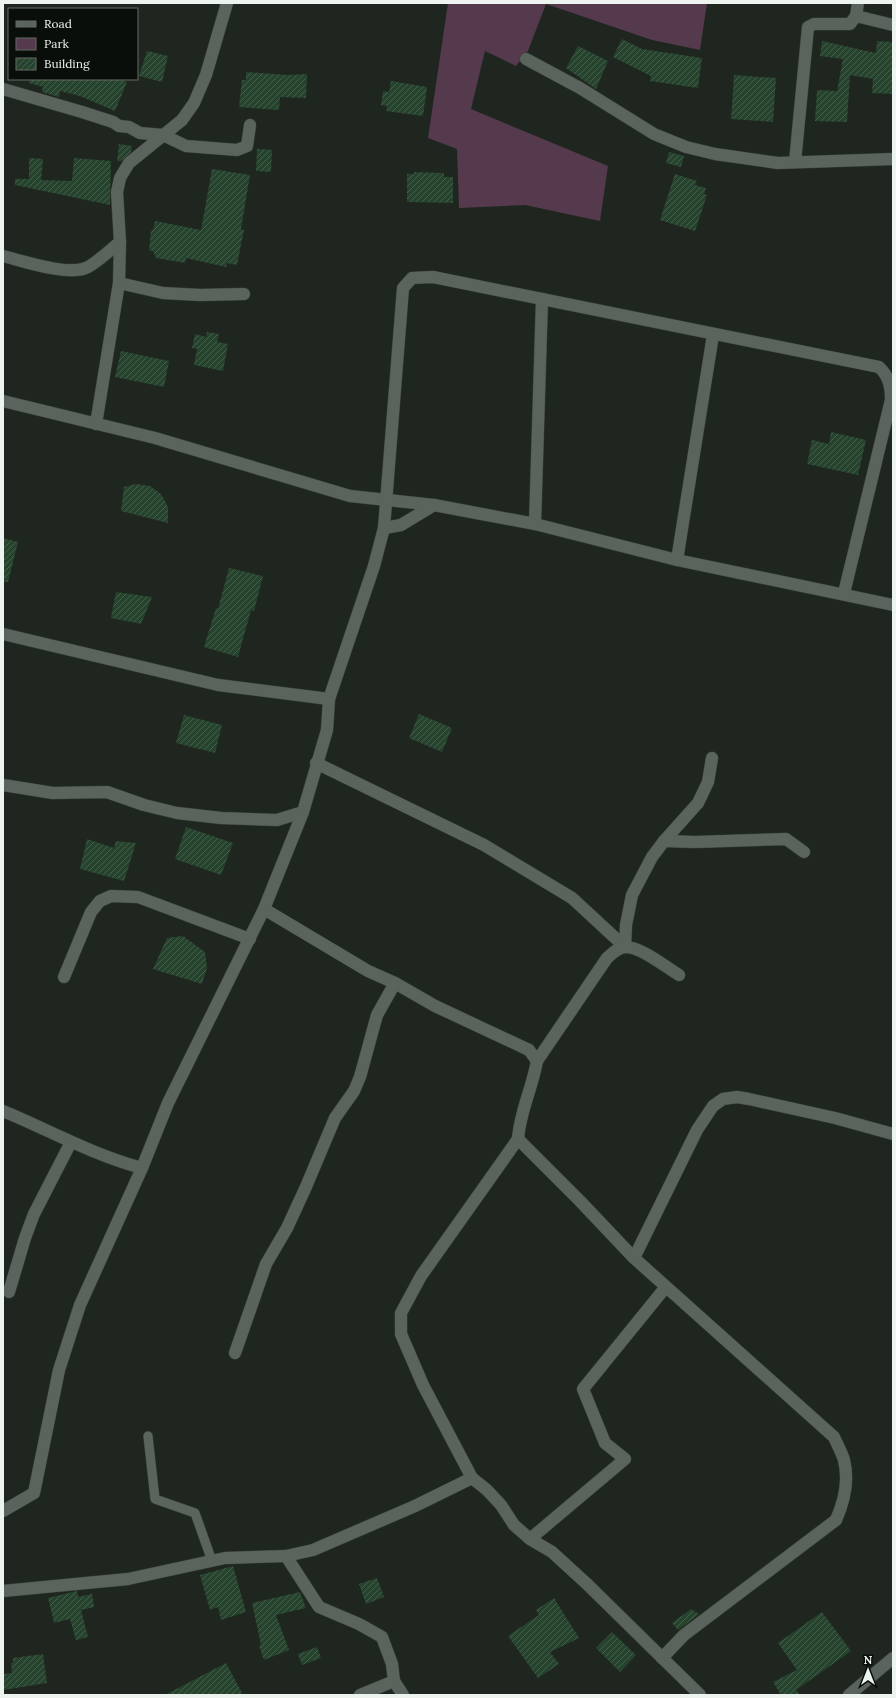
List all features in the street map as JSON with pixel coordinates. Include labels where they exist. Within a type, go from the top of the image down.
[{"type":"street","points":[[96,424],[119,283],[120,242],[117,192],[120,178],[129,163],[182,120],[194,103],[206,75],[227,3]]},
{"type":"street","points":[[795,162],[808,27],[814,24],[850,24],[856,16],[858,3]]},
{"type":"street","points":[[856,16],[893,25]]},
{"type":"street","points":[[526,58],[580,88],[654,134],[686,147],[715,154],[778,163],[893,158]]},
{"type":"street","points":[[3,89],[88,114],[113,122],[119,126],[129,127],[140,133],[163,135],[186,146],[237,150],[247,146],[250,124]]},
{"type":"street","points":[[3,256],[55,268],[75,270],[87,268],[120,242]]},
{"type":"street","points":[[3,1511],[34,1493],[59,1370],[80,1305],[142,1168],[168,1103],[264,909],[303,812],[316,763],[327,730],[329,699],[374,566],[384,528],[385,500],[403,288],[412,278],[433,277],[713,335],[879,367],[885,373],[892,389],[891,400],[844,594]]},
{"type":"street","points":[[119,283],[163,293],[200,295],[244,294]]},
{"type":"street","points":[[535,524],[542,299]]},
{"type":"street","points":[[677,560],[713,335]]},
{"type":"street","points":[[3,402],[155,438],[350,496],[434,505],[535,524],[677,560],[893,605]]},
{"type":"street","points":[[384,528],[401,525],[434,505]]},
{"type":"street","points":[[3,634],[218,685],[329,699]]},
{"type":"street","points":[[625,947],[626,925],[632,895],[652,857],[664,841],[698,803],[708,782],[712,758]]},
{"type":"street","points":[[316,763],[491,849],[572,898],[625,947]]},
{"type":"street","points":[[3,785],[53,793],[107,792],[144,805],[177,813],[221,818],[277,820],[303,812]]},
{"type":"street","points":[[664,841],[786,839],[804,852]]},
{"type":"street","points":[[64,977],[91,912],[100,901],[111,896],[138,897],[250,938]]},
{"type":"street","points":[[264,909],[368,971],[395,983],[435,1006],[529,1050],[537,1061]]},
{"type":"street","points":[[679,975],[637,949],[625,947],[617,950],[607,958],[537,1061],[534,1080],[519,1120],[518,1139],[421,1276],[402,1313],[402,1334],[423,1385],[472,1478],[487,1490],[501,1505],[514,1525],[530,1539],[552,1552],[629,1624],[700,1695]]},
{"type":"street","points":[[234,1353],[266,1264],[287,1228],[335,1118],[354,1091],[360,1077],[377,1015],[395,983]]},
{"type":"street","points":[[634,1258],[697,1130],[713,1106],[723,1099],[737,1097],[750,1099],[835,1118],[893,1134]]},
{"type":"street","points":[[3,1111],[71,1142],[126,1164],[142,1168]]},
{"type":"street","points":[[518,1139],[634,1258],[834,1437],[844,1461],[845,1486],[843,1503],[836,1520],[684,1635],[662,1658]]},
{"type":"street","points":[[9,1292],[32,1220],[71,1142]]},
{"type":"street","points":[[530,1539],[625,1459],[605,1443],[583,1389],[666,1288]]},
{"type":"street","points":[[3,1591],[128,1579],[225,1558],[286,1556],[313,1550],[415,1506],[472,1478]]},
{"type":"street","points":[[286,1556],[319,1607],[359,1624],[382,1637],[392,1664],[394,1681],[403,1695]]},
{"type":"street","points":[[849,1695],[893,1658]]},
{"type":"street","points":[[360,1695],[394,1681]]},
{"type":"lane","points":[[148,1436],[155,1499],[195,1513],[212,1561]]},
{"type":"green space","points":[[448,3],[707,3],[700,50],[652,40],[546,4],[528,51],[516,66],[485,51],[471,109],[608,166],[600,221],[525,205],[459,208],[457,149],[428,138]]},
{"type":"building","points":[[622,39],[642,49],[702,58],[698,88],[650,81],[651,76],[613,57]]},
{"type":"building","points":[[822,41],[876,53],[877,41],[893,42],[893,94],[872,93],[873,79],[850,75],[847,122],[815,121],[817,90],[837,91],[843,59],[820,56]]},
{"type":"building","points":[[578,46],[608,61],[596,89],[566,68]]},
{"type":"building","points":[[147,51],[168,56],[162,82],[139,76]]},
{"type":"building","points":[[246,72],[287,75],[307,74],[306,98],[280,97],[279,110],[239,107],[242,80],[246,80]]},
{"type":"building","points":[[734,75],[776,78],[773,122],[731,119]]},
{"type":"building","points":[[29,80],[122,80],[127,82],[115,111],[80,96],[60,91],[59,97],[42,92],[43,87],[29,83]]},
{"type":"building","points":[[391,81],[427,87],[423,116],[386,111],[387,106],[381,105],[383,91],[389,92]]},
{"type":"building","points":[[119,144],[132,146],[131,152],[121,161],[117,161]]},
{"type":"building","points":[[257,149],[272,150],[271,172],[256,171]]},
{"type":"building","points":[[669,152],[684,156],[681,167],[666,163]]},
{"type":"building","points":[[29,158],[43,159],[41,180],[72,181],[74,158],[111,161],[110,205],[15,185],[15,179],[29,179]]},
{"type":"building","points":[[212,169],[250,175],[241,229],[244,230],[237,265],[227,263],[226,267],[186,258],[185,263],[156,258],[153,251],[149,250],[151,231],[153,230],[155,221],[201,230]]},
{"type":"building","points":[[414,172],[444,173],[444,177],[453,177],[453,203],[407,202],[407,174],[414,174]]},
{"type":"building","points":[[675,174],[697,181],[695,185],[706,188],[704,194],[707,195],[695,231],[660,220]]},
{"type":"building","points":[[207,332],[219,334],[217,342],[228,344],[223,371],[194,365],[197,349],[192,348],[195,334],[206,337]]},
{"type":"building","points":[[121,351],[169,361],[164,387],[115,377]]},
{"type":"building","points":[[831,432],[866,440],[858,475],[807,464],[812,440],[829,444]]},
{"type":"building","points":[[136,484],[150,486],[161,494],[168,507],[168,523],[121,511],[124,487]]},
{"type":"building","points":[[3,538],[18,542],[8,582],[3,582]]},
{"type":"building","points":[[229,568],[263,576],[254,611],[251,610],[238,657],[204,647],[216,608],[218,609]]},
{"type":"building","points":[[116,592],[152,597],[141,624],[111,618]]},
{"type":"building","points":[[419,714],[452,728],[442,752],[409,738]]},
{"type":"building","points":[[184,715],[222,725],[215,753],[176,743]]},
{"type":"building","points":[[186,827],[233,843],[221,875],[175,859]]},
{"type":"building","points":[[87,839],[114,848],[116,841],[136,843],[124,881],[80,869]]},
{"type":"building","points":[[183,936],[205,952],[207,968],[202,984],[153,969],[167,938]]},
{"type":"building","points":[[233,1566],[246,1612],[221,1620],[218,1607],[210,1610],[200,1575]]},
{"type":"building","points":[[377,1578],[384,1597],[366,1604],[359,1584]]},
{"type":"building","points":[[77,1591],[78,1597],[92,1594],[94,1607],[81,1610],[88,1637],[76,1640],[70,1619],[54,1623],[48,1598]]},
{"type":"building","points":[[300,1592],[306,1608],[276,1615],[289,1650],[264,1660],[259,1646],[261,1645],[252,1603]]},
{"type":"building","points":[[554,1598],[579,1638],[550,1652],[559,1664],[538,1678],[508,1636],[539,1615],[536,1610]]},
{"type":"building","points":[[691,1609],[699,1614],[678,1630],[672,1623]]},
{"type":"building","points":[[822,1612],[851,1651],[796,1690],[800,1695],[781,1695],[773,1682],[797,1670],[778,1643]]},
{"type":"building","points":[[612,1632],[636,1655],[620,1672],[596,1648]]},
{"type":"building","points":[[317,1647],[321,1658],[302,1665],[298,1654]]},
{"type":"building","points":[[43,1654],[47,1683],[3,1690],[3,1674],[12,1673],[11,1663],[13,1663],[13,1658]]},
{"type":"building","points":[[226,1663],[243,1695],[165,1695]]}]
